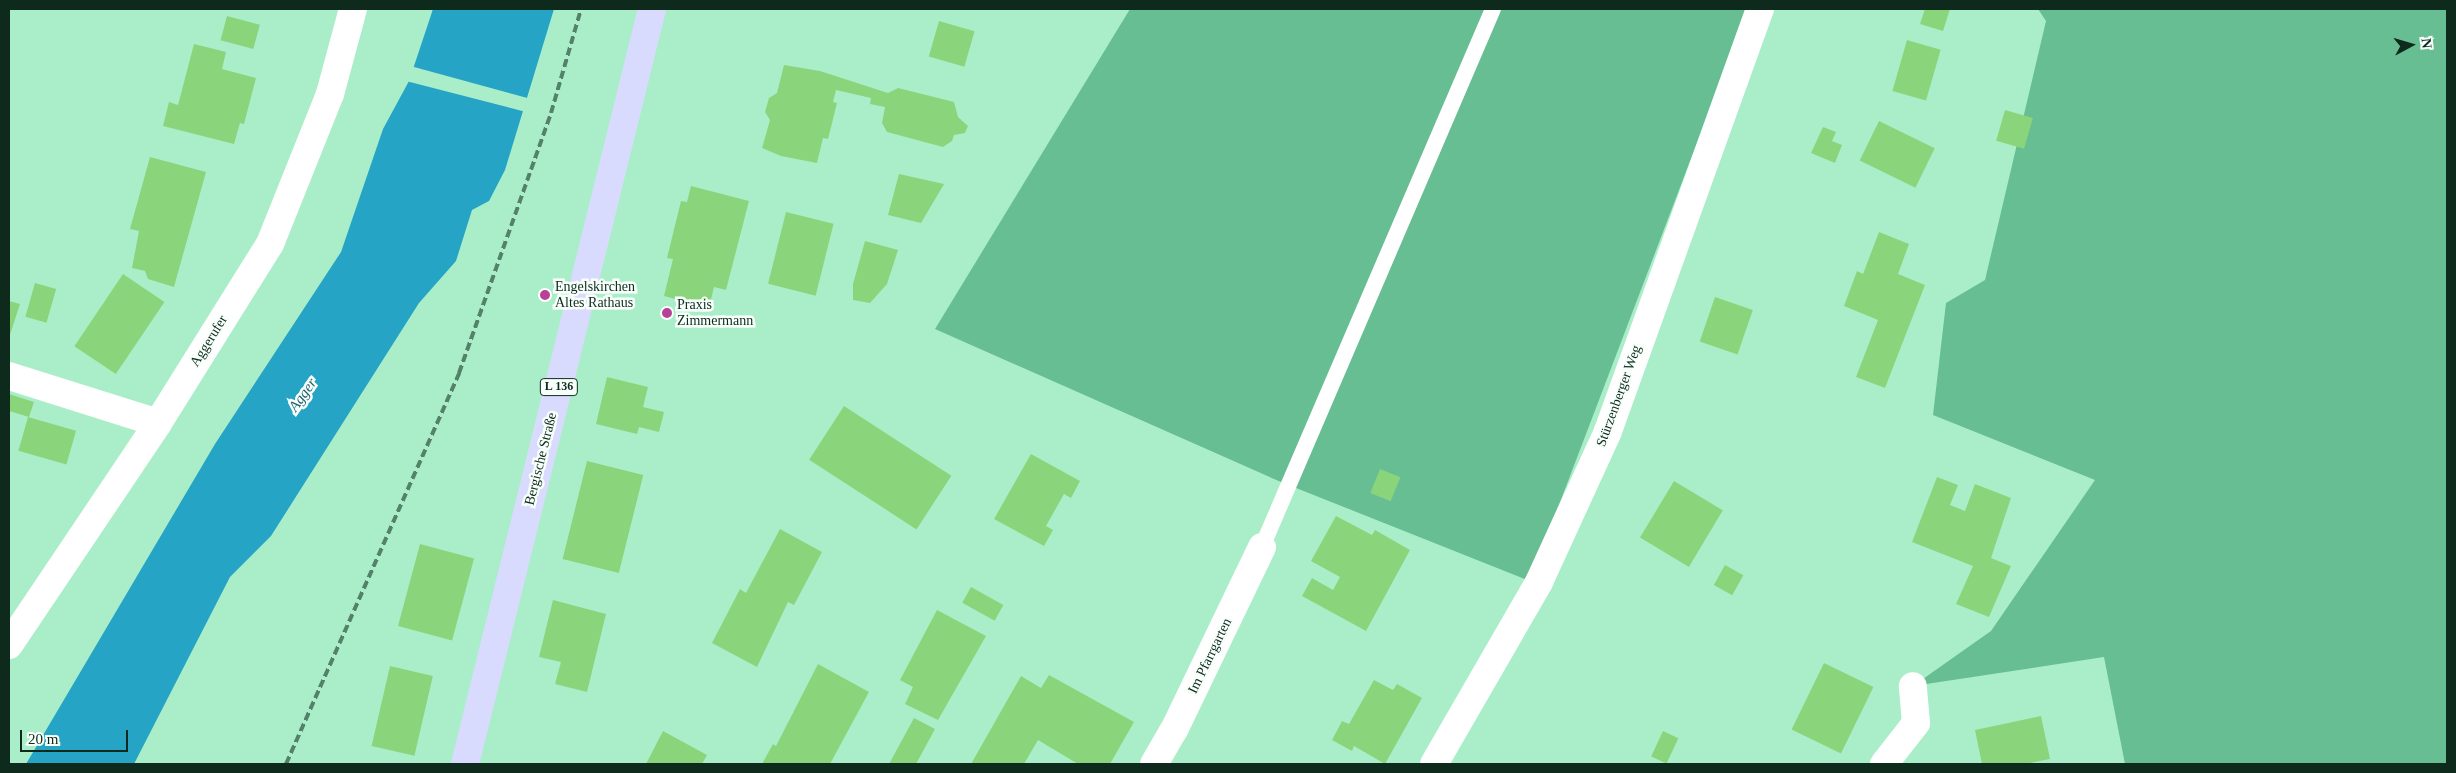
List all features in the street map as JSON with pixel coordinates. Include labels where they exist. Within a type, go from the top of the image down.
[{"type":"main road","name":"Bergische Straße","points":[[465,764],[652,9]]},
{"type":"street","name":"Aggerufer","points":[[9,645],[158,423],[270,244],[330,94],[353,9]]},
{"type":"street","name":"Stürzenberger Weg","points":[[1434,764],[1539,582],[1608,431],[1760,9]]},
{"type":"street","points":[[9,376],[158,423]]},
{"type":"street","name":"Im Pfarrgarten","points":[[1154,764],[1174,730],[1262,547]]},
{"type":"street","points":[[1884,764],[1916,723],[1913,686]]},
{"type":"lane","points":[[1262,547],[1493,9]]},
{"type":"green space","points":[[1130,9],[1748,9],[1530,581],[1281,482],[935,329]]},
{"type":"green space","points":[[2038,9],[2447,9],[2447,764],[2125,764],[2104,657],[1913,686],[1991,631],[2095,480],[1933,415],[1946,303],[1985,280],[2046,21]]},
{"type":"water","name":"Agger","points":[[433,9],[554,9],[505,170],[489,201],[472,210],[456,261],[419,303],[271,536],[230,577],[134,764],[26,764],[215,444],[341,252],[383,129],[409,81]]},
{"type":"pier","points":[[411,66],[531,99],[526,112],[406,81]]},
{"type":"building","points":[[1925,9],[1950,9],[1943,31],[1920,24]]},
{"type":"building","points":[[227,16],[260,25],[253,49],[221,40]]},
{"type":"building","points":[[939,21],[975,31],[964,67],[929,57]]},
{"type":"building","points":[[1907,40],[1941,50],[1926,101],[1892,91]]},
{"type":"building","points":[[194,44],[226,52],[222,69],[256,78],[244,124],[240,123],[234,144],[163,126],[169,102],[178,105]]},
{"type":"building","points":[[784,65],[820,71],[888,93],[898,88],[954,102],[958,117],[968,126],[965,133],[954,135],[952,141],[943,147],[887,132],[882,123],[885,107],[870,104],[871,98],[836,90],[833,102],[837,103],[828,139],[823,138],[817,163],[781,156],[762,148],[770,120],[765,112],[769,98],[777,93]]},
{"type":"building","points":[[2005,110],[2033,118],[2024,149],[1996,141]]},
{"type":"building","points":[[1879,121],[1935,148],[1915,188],[1860,161]]},
{"type":"building","points":[[1823,127],[1836,132],[1832,141],[1842,145],[1835,163],[1811,153]]},
{"type":"building","points":[[150,157],[206,172],[174,287],[148,279],[145,271],[132,268],[139,231],[130,229]]},
{"type":"building","points":[[899,174],[944,184],[921,223],[888,215]]},
{"type":"building","points":[[691,186],[749,201],[726,290],[714,287],[709,308],[664,296],[673,259],[667,258],[681,201],[687,202]]},
{"type":"building","points":[[786,212],[834,224],[816,296],[768,284]]},
{"type":"building","points":[[1879,232],[1909,244],[1898,274],[1925,285],[1885,388],[1856,377],[1878,320],[1844,306],[1857,271],[1863,274]]},
{"type":"building","points":[[865,241],[898,250],[887,284],[870,303],[853,300],[853,284]]},
{"type":"building","points":[[123,274],[164,302],[116,374],[74,346]]},
{"type":"building","points":[[35,283],[56,289],[47,323],[25,317]]},
{"type":"building","points":[[1715,297],[1753,310],[1738,354],[1700,341]]},
{"type":"building","points":[[9,301],[20,304],[9,338]]},
{"type":"building","points":[[607,377],[648,387],[643,407],[664,412],[659,432],[639,427],[637,434],[596,424]]},
{"type":"building","points":[[9,394],[34,402],[29,417],[9,411]]},
{"type":"building","points":[[844,406],[951,476],[916,529],[809,460]]},
{"type":"building","points":[[28,417],[76,431],[66,464],[18,451]]},
{"type":"building","points":[[1031,454],[1080,481],[1071,498],[1064,494],[1046,526],[1053,530],[1044,546],[994,519]]},
{"type":"building","points":[[587,461],[643,475],[619,573],[563,559]]},
{"type":"building","points":[[1380,469],[1400,477],[1391,501],[1370,493]]},
{"type":"building","points":[[1937,477],[1958,485],[1950,505],[1965,511],[1975,484],[2011,498],[1991,558],[2011,566],[1989,617],[1956,604],[1973,566],[1912,542]]},
{"type":"building","points":[[1674,481],[1723,510],[1689,567],[1640,538]]},
{"type":"building","points":[[1336,516],[1372,535],[1375,530],[1410,550],[1366,631],[1302,596],[1312,578],[1333,590],[1340,577],[1311,561]]},
{"type":"building","points":[[780,529],[822,552],[794,605],[788,602],[757,667],[712,643],[740,589],[746,593]]},
{"type":"building","points":[[420,544],[474,558],[452,641],[398,626]]},
{"type":"building","points":[[1725,565],[1743,575],[1732,595],[1714,585]]},
{"type":"building","points":[[971,587],[1003,605],[995,621],[962,603]]},
{"type":"building","points":[[553,600],[606,614],[587,692],[555,684],[561,662],[539,657]]},
{"type":"building","points":[[937,610],[986,636],[938,720],[905,704],[913,687],[900,680]]},
{"type":"building","points":[[1824,663],[1873,687],[1841,754],[1792,730]]},
{"type":"building","points":[[818,664],[869,692],[830,764],[762,764],[773,744],[776,746]]},
{"type":"building","points":[[390,666],[433,676],[414,756],[372,746]]},
{"type":"building","points":[[1049,675],[1134,722],[1110,764],[1078,764],[1038,740],[1024,764],[971,764],[1021,676],[1041,688]]},
{"type":"building","points":[[1374,680],[1393,690],[1397,684],[1422,698],[1385,764],[1354,746],[1352,751],[1332,740],[1342,721],[1349,724]]},
{"type":"building","points":[[2041,716],[2050,759],[2025,764],[1982,764],[1975,730]]},
{"type":"building","points":[[914,718],[935,729],[916,764],[889,764]]},
{"type":"building","points":[[663,731],[707,755],[702,764],[646,764]]},
{"type":"building","points":[[1663,731],[1678,738],[1667,764],[1651,756]]},
{"type":"railway","points":[[286,764],[459,373],[551,113],[581,9]]},
{"type":"place","name":"Engelskirchen Altes Rathaus","points":[[545,295]]},
{"type":"place","name":"Praxis Zimmermann","points":[[667,313]]}]
